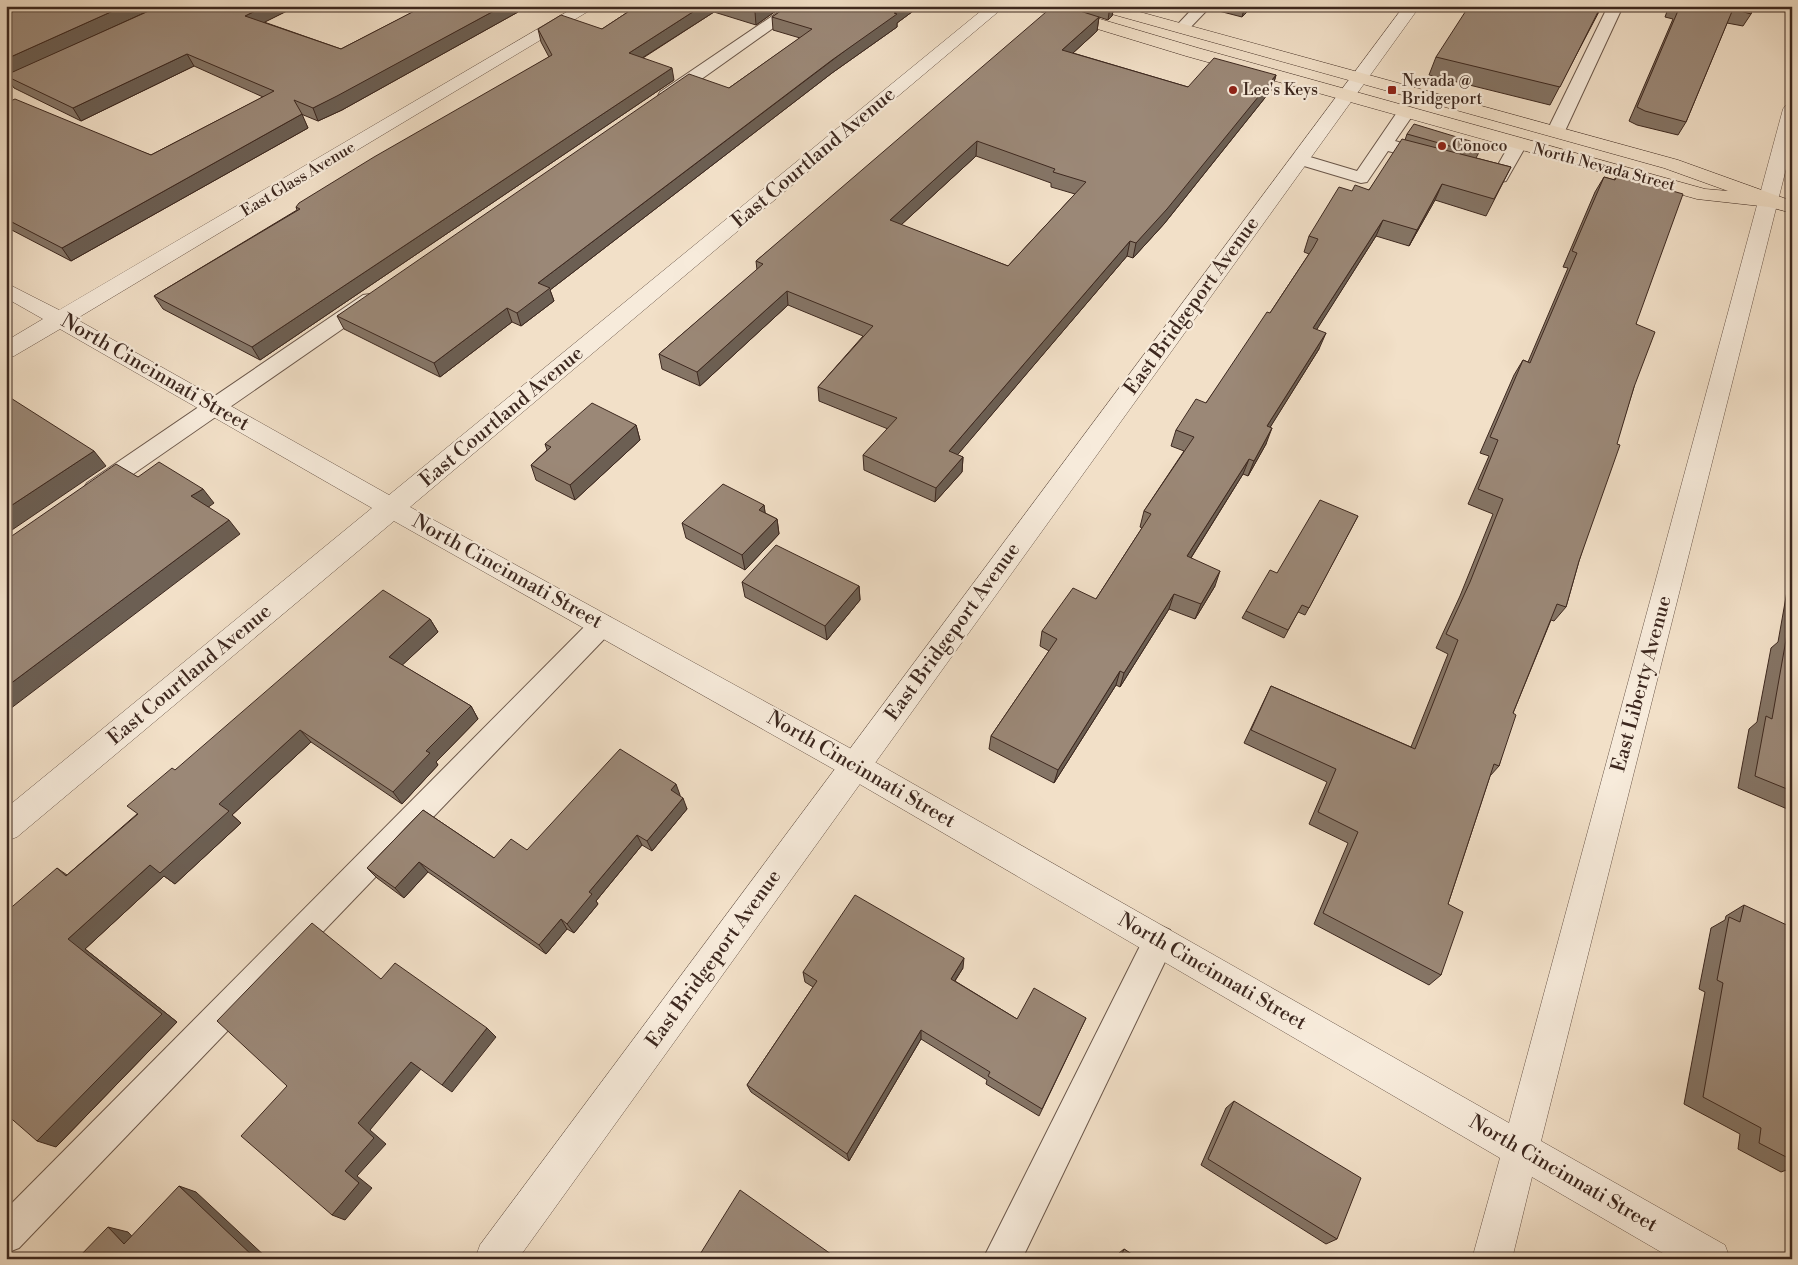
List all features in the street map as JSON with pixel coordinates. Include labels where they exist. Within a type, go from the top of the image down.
[{"type":"main road","name":"North Nevada Street","points":[[1038,6],[1353,86],[1556,131],[1708,175],[1780,204]]},
{"type":"main road","name":"North Nevada Street","points":[[1098,6],[1182,28],[1353,86],[1406,112],[1704,195],[1780,204]]},
{"type":"street","name":"East Glass Avenue","points":[[6,351],[589,6]]},
{"type":"street","name":"East Courtland Avenue","points":[[6,827],[997,6]]},
{"type":"street","name":"East Bridgeport Avenue","points":[[494,1259],[1412,6]]},
{"type":"street","name":"East Liberty Avenue","points":[[1492,1259],[1520,1150],[1780,204],[1792,109]]},
{"type":"street","name":"North Cincinnati Street","points":[[6,289],[392,508],[855,766],[1711,1259]]},
{"type":"lane","points":[[649,108],[797,6]]},
{"type":"lane","points":[[1182,28],[1204,6]]},
{"type":"lane","points":[[1556,131],[1616,6]]},
{"type":"lane","points":[[1300,159],[1361,178],[1406,112]]},
{"type":"lane","points":[[1384,144],[1442,161]]},
{"type":"lane","points":[[1461,166],[1500,177],[1518,144]]},
{"type":"lane","points":[[78,500],[386,288]]},
{"type":"lane","points":[[6,1236],[602,625]]},
{"type":"lane","points":[[1002,1259],[1159,941]]},
{"type":"building","points":[[6,6],[124,6],[6,59]]},
{"type":"building","points":[[160,6],[265,6],[245,16],[341,49],[424,6],[503,6],[313,108],[294,100],[302,114],[62,248],[6,219],[6,103],[15,99],[151,155],[274,91],[187,54],[73,108],[6,76]]},
{"type":"building","points":[[637,6],[702,6],[629,53],[672,68],[252,347],[154,296],[300,209],[296,207],[299,203],[374,157],[552,55],[538,29],[561,15],[602,29]]},
{"type":"building","points":[[734,6],[764,6],[755,12]]},
{"type":"building","points":[[788,6],[904,6],[894,13],[897,14],[832,60],[538,283],[550,288],[517,313],[507,308],[434,363],[337,316],[689,74],[729,88],[812,29],[772,17]]},
{"type":"building","points":[[1053,6],[1064,6],[1099,17],[1062,50],[1188,87],[1214,58],[1276,75],[1167,209],[1136,243],[1130,241],[949,451],[963,457],[936,488],[863,455],[897,418],[818,387],[873,326],[787,291],[697,372],[659,354],[763,264],[756,261]],"holes":[[[977,141],[1055,169],[1053,172],[1086,182],[1008,266],[890,220]]]},
{"type":"building","points":[[1469,6],[1601,6],[1560,87],[1436,57]]},
{"type":"building","points":[[1680,6],[1753,6],[1751,14],[1733,9],[1686,122],[1637,107]]},
{"type":"building","points":[[1414,124],[1483,145],[1478,154],[1407,134]]},
{"type":"building","points":[[1402,139],[1511,167],[1494,199],[1442,184],[1417,230],[1383,220],[1313,328],[1326,333],[1267,426],[1272,428],[1254,461],[1249,459],[1187,556],[1220,571],[1201,604],[1174,594],[1124,673],[1120,671],[1058,770],[991,736],[1057,639],[1042,631],[1073,588],[1096,599],[1151,514],[1144,511],[1194,437],[1176,430],[1196,399],[1206,403],[1267,312],[1270,313],[1318,239],[1309,236],[1339,187],[1352,191],[1355,185],[1369,190]]},
{"type":"building","points":[[1617,175],[1683,194],[1636,324],[1655,332],[1634,387],[1617,444],[1620,445],[1579,561],[1566,607],[1557,604],[1513,713],[1516,715],[1499,766],[1494,764],[1448,904],[1463,912],[1441,975],[1323,913],[1358,832],[1318,812],[1336,769],[1251,730],[1271,686],[1415,749],[1458,640],[1446,634],[1470,582],[1503,499],[1478,489],[1498,440],[1490,437],[1523,360],[1530,363],[1577,253],[1572,251],[1604,177],[1615,180]]},
{"type":"building","points":[[6,395],[94,451],[6,509]]},
{"type":"building","points":[[592,403],[636,425],[570,485],[531,465],[551,447],[545,444]]},
{"type":"building","points":[[159,462],[203,489],[191,496],[229,520],[6,687],[6,540],[116,464],[138,477]]},
{"type":"building","points":[[723,484],[764,505],[759,510],[777,519],[742,555],[682,523]]},
{"type":"building","points":[[1320,500],[1358,516],[1309,608],[1302,605],[1288,630],[1246,611],[1270,570],[1277,573]]},
{"type":"building","points":[[776,545],[859,586],[825,626],[742,582]]},
{"type":"building","points":[[383,590],[430,619],[389,657],[471,706],[426,751],[430,753],[393,792],[300,730],[219,804],[229,811],[160,873],[150,865],[68,939],[162,1014],[37,1141],[6,1114],[6,912],[57,868],[66,876],[138,814],[127,806],[172,768],[175,770]]},
{"type":"building","points":[[1787,634],[1792,636],[1792,791],[1755,776],[1766,716],[1772,719]]},
{"type":"building","points":[[620,749],[676,784],[671,790],[683,798],[647,841],[637,835],[589,892],[592,894],[567,924],[561,919],[539,945],[419,862],[395,888],[367,868],[423,810],[494,858],[511,839],[527,850]]},
{"type":"building","points":[[855,895],[964,958],[951,979],[1017,1019],[1034,988],[1086,1018],[1042,1109],[988,1076],[990,1072],[921,1030],[847,1154],[747,1085],[817,981],[803,972]]},
{"type":"building","points":[[1744,905],[1791,927],[1788,948],[1792,950],[1792,1160],[1759,1143],[1761,1128],[1703,1097],[1723,983],[1717,980],[1729,917],[1740,922]]},
{"type":"building","points":[[312,923],[381,979],[395,963],[487,1028],[442,1085],[411,1062],[358,1123],[374,1138],[345,1171],[359,1183],[332,1215],[241,1136],[287,1086],[217,1021]]},
{"type":"building","points":[[1234,1101],[1361,1178],[1337,1239],[1208,1159]]},
{"type":"building","points":[[179,1186],[255,1259],[77,1259],[108,1227],[124,1244]]},
{"type":"building","points":[[740,1190],[838,1259],[697,1259]]},
{"type":"building","points":[[1124,1249],[1139,1259],[1120,1259]]},
{"type":"place","name":"Lee's Keys","points":[[1233,90]]},
{"type":"place","name":"Nevada @ Bridgeport","points":[[1392,90]]},
{"type":"place","name":"Conoco","points":[[1442,146]]}]
